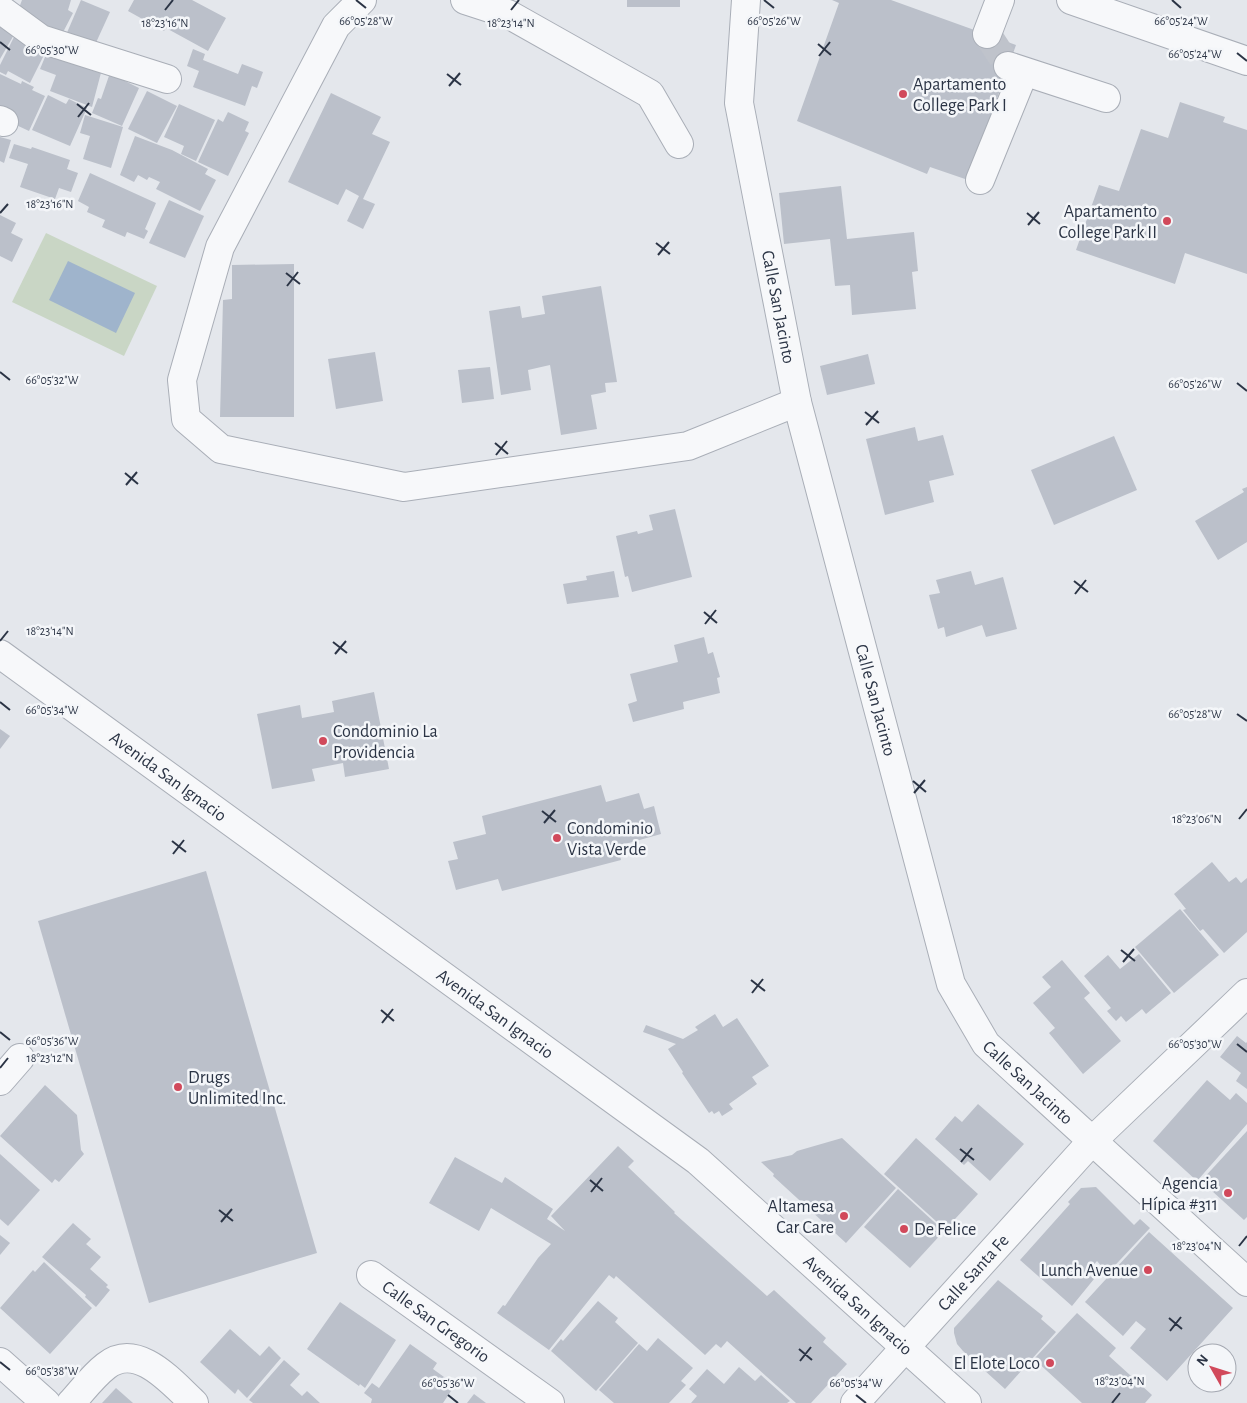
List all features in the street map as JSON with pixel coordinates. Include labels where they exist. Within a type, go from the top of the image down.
[{"type":"street","points":[[362,0],[336,26],[220,246],[182,380],[186,419],[221,449],[404,486],[688,446],[797,402]]},
{"type":"street","points":[[466,0],[508,14],[650,94],[679,144]]},
{"type":"street","name":"Calle San Jacinto","points":[[746,0],[739,102],[797,402],[951,984],[986,1044],[1247,1282]]},
{"type":"street","points":[[987,34],[1000,0]]},
{"type":"street","points":[[1071,0],[1247,61]]},
{"type":"street","points":[[0,9],[41,39],[167,79]]},
{"type":"street","points":[[980,180],[1016,69],[1106,98]]},
{"type":"street","name":"Avenida San Ignacio","points":[[0,654],[698,1161],[967,1403]]},
{"type":"street","name":"Calle Santa Fe","points":[[855,1403],[1092,1141],[1247,993]]},
{"type":"street","points":[[0,1081],[20,1058]]},
{"type":"street","name":"Calle San Gregorio","points":[[371,1275],[550,1403]]},
{"type":"street","points":[[71,1403],[107,1365],[126,1358],[151,1365],[194,1403]]},
{"type":"street","points":[[0,1362],[46,1403]]},
{"type":"green space","points":[[46,233],[157,286],[124,356],[12,302]]},
{"type":"water","points":[[68,261],[135,293],[116,333],[49,300]]},
{"type":"building","points":[[22,0],[71,0],[68,10],[73,13],[60,38],[16,16]]},
{"type":"building","points":[[81,0],[110,12],[94,47],[66,35]]},
{"type":"building","points":[[134,0],[192,0],[226,18],[208,51],[166,28],[164,31],[128,11]]},
{"type":"building","points":[[627,0],[680,0],[680,7],[627,7]]},
{"type":"building","name":"Apartamento College Park I","points":[[832,0],[891,0],[1016,45],[968,180],[930,167],[927,174],[797,121],[839,3]]},
{"type":"building","points":[[0,25],[15,33],[0,59]]},
{"type":"building","points":[[15,35],[46,51],[30,83],[8,71],[6,75],[0,72],[0,65]]},
{"type":"building","points":[[193,49],[205,54],[203,60],[238,74],[242,64],[263,72],[257,88],[252,86],[245,106],[193,87],[199,71],[187,66]]},
{"type":"building","points":[[48,50],[102,69],[92,107],[50,91],[56,75],[40,69]]},
{"type":"building","points":[[111,70],[127,77],[125,81],[139,88],[122,126],[92,113],[98,98],[101,99]]},
{"type":"building","points":[[0,74],[21,84],[22,81],[34,87],[32,90],[45,96],[29,131],[14,124],[0,111]]},
{"type":"building","points":[[147,91],[177,106],[157,143],[128,129]]},
{"type":"building","points":[[331,93],[381,117],[372,134],[390,142],[363,199],[375,204],[363,229],[347,221],[359,196],[346,189],[338,205],[288,182]]},
{"type":"building","points":[[48,95],[66,104],[69,99],[87,108],[70,146],[32,130]]},
{"type":"building","name":"Apartamento College Park II","points":[[1180,102],[1225,117],[1223,122],[1247,130],[1247,274],[1185,253],[1175,284],[1076,250],[1099,185],[1119,191],[1141,129],[1168,138]]},
{"type":"building","points":[[179,104],[215,120],[196,161],[181,154],[184,146],[164,137]]},
{"type":"building","points":[[228,112],[249,122],[245,131],[249,133],[228,176],[198,162],[218,119],[223,122]]},
{"type":"building","points":[[85,115],[123,127],[111,168],[83,159],[90,136],[80,133]]},
{"type":"building","points":[[135,136],[172,150],[208,169],[205,174],[216,180],[200,211],[156,189],[160,182],[149,177],[147,180],[138,175],[134,182],[120,175]]},
{"type":"building","points":[[0,137],[11,140],[4,163],[0,161]]},
{"type":"building","points":[[14,144],[31,149],[32,147],[70,160],[67,169],[78,173],[71,192],[59,188],[55,199],[20,187],[28,164],[9,158]]},
{"type":"building","points":[[90,173],[156,203],[145,229],[148,231],[144,239],[127,232],[125,237],[102,227],[105,220],[87,212],[89,207],[78,201]]},
{"type":"building","points":[[841,186],[847,239],[914,232],[918,271],[912,272],[916,309],[852,315],[850,285],[835,286],[830,239],[784,244],[779,193]]},
{"type":"building","points":[[169,200],[204,216],[185,258],[149,243]]},
{"type":"building","points":[[0,215],[16,223],[11,233],[23,239],[12,262],[0,256]]},
{"type":"building","points":[[294,264],[294,417],[220,417],[223,300],[232,299],[232,265]]},
{"type":"building","points":[[601,286],[617,382],[605,383],[606,392],[591,395],[597,429],[561,435],[550,365],[528,370],[531,390],[501,395],[489,311],[520,306],[522,318],[545,314],[542,296]]},
{"type":"building","points":[[375,352],[383,401],[336,409],[328,359]]},
{"type":"building","points":[[868,354],[875,384],[827,395],[820,366]]},
{"type":"building","points":[[490,367],[494,399],[462,403],[458,370]]},
{"type":"building","points":[[915,427],[918,441],[943,435],[954,475],[929,481],[934,502],[885,515],[866,439]]},
{"type":"building","points":[[1114,436],[1137,490],[1054,525],[1031,470]]},
{"type":"building","points":[[1247,487],[1247,542],[1218,560],[1195,521],[1244,492],[1242,489]]},
{"type":"building","points":[[675,509],[692,577],[632,592],[628,576],[625,577],[616,536],[637,531],[638,534],[653,530],[649,515]]},
{"type":"building","points":[[614,571],[619,597],[567,604],[563,584],[587,580],[586,576]]},
{"type":"building","points":[[971,571],[975,585],[1003,577],[1017,629],[986,637],[982,625],[946,637],[944,627],[938,629],[929,595],[940,593],[936,580]]},
{"type":"building","points":[[704,637],[708,654],[713,652],[720,677],[717,678],[720,693],[683,702],[684,709],[633,722],[628,704],[637,701],[630,674],[678,662],[674,645]]},
{"type":"building","name":"Condominio La Providencia","points":[[374,692],[389,769],[345,777],[343,763],[312,769],[315,781],[272,789],[257,714],[300,705],[302,718],[334,712],[332,701]]},
{"type":"building","points":[[0,729],[10,736],[0,749]]},
{"type":"building","name":"Condominio Vista Verde","points":[[601,785],[606,802],[639,793],[644,809],[654,806],[661,834],[618,846],[621,860],[502,891],[498,879],[456,890],[448,861],[458,859],[453,842],[486,834],[482,816]]},
{"type":"building","points":[[1212,862],[1229,882],[1236,877],[1241,883],[1247,878],[1247,932],[1224,953],[1203,929],[1200,931],[1183,910],[1186,909],[1174,894]]},
{"type":"building","name":"Drugs Unlimited Inc.","points":[[206,871],[317,1253],[149,1303],[38,921]]},
{"type":"building","points":[[1180,909],[1219,955],[1174,993],[1135,947]]},
{"type":"building","points":[[1139,954],[1171,993],[1146,1014],[1142,1009],[1126,1022],[1121,1016],[1116,1021],[1107,1011],[1111,1008],[1084,976],[1108,955],[1120,969]]},
{"type":"building","points":[[1062,960],[1090,993],[1084,998],[1121,1041],[1083,1074],[1049,1033],[1055,1028],[1033,1003],[1051,987],[1042,977]]},
{"type":"building","points":[[715,1014],[723,1027],[737,1018],[769,1066],[752,1077],[757,1084],[729,1104],[733,1109],[722,1116],[719,1111],[714,1114],[712,1111],[709,1113],[682,1073],[668,1049],[676,1044],[643,1032],[646,1025],[683,1039],[698,1030],[695,1027]]},
{"type":"building","points":[[1237,1036],[1247,1042],[1247,1089],[1236,1081],[1241,1073],[1220,1057]]},
{"type":"building","points":[[1207,1080],[1230,1100],[1236,1093],[1247,1103],[1247,1124],[1197,1181],[1153,1141]]},
{"type":"building","points":[[45,1085],[77,1115],[81,1150],[84,1154],[59,1182],[55,1179],[52,1183],[0,1136]]},
{"type":"building","points":[[978,1104],[1024,1144],[990,1181],[968,1161],[964,1165],[935,1139],[955,1116],[962,1122]]},
{"type":"building","points":[[1247,1131],[1247,1217],[1244,1220],[1201,1181]]},
{"type":"building","name":"Altamesa Car Care","points":[[842,1138],[896,1188],[846,1243],[773,1176],[774,1174],[761,1162],[792,1155],[797,1151]]},
{"type":"building","points":[[916,1138],[978,1194],[955,1219],[958,1222],[948,1232],[884,1174]]},
{"type":"building","points":[[618,1146],[634,1161],[628,1167],[674,1213],[767,1296],[774,1290],[826,1338],[823,1342],[847,1364],[811,1403],[796,1403],[727,1341],[721,1348],[716,1344],[705,1355],[616,1276],[614,1279],[609,1275],[549,1350],[497,1313],[503,1305],[505,1306],[538,1258],[551,1244],[491,1208],[479,1231],[429,1203],[455,1157],[502,1183],[505,1177],[553,1209],[547,1219],[565,1231],[551,1216]]},
{"type":"building","points":[[0,1154],[40,1190],[8,1226],[0,1219]]},
{"type":"building","points":[[1096,1187],[1134,1225],[1140,1219],[1150,1228],[1105,1276],[1099,1272],[1103,1268],[1097,1261],[1086,1273],[1094,1279],[1072,1306],[1020,1260],[1070,1204],[1068,1202],[1081,1188]]},
{"type":"building","name":"De Felice","points":[[898,1189],[944,1231],[910,1268],[864,1227]]},
{"type":"building","points":[[73,1223],[91,1239],[86,1244],[101,1257],[90,1269],[108,1285],[106,1287],[110,1290],[96,1307],[85,1297],[86,1295],[42,1257]]},
{"type":"building","points":[[1149,1232],[1233,1308],[1201,1343],[1187,1343],[1187,1359],[1167,1381],[1130,1348],[1146,1329],[1136,1321],[1123,1336],[1085,1302]]},
{"type":"building","points":[[0,1235],[10,1243],[0,1255]]},
{"type":"building","points":[[44,1262],[92,1308],[50,1354],[0,1308],[33,1270],[35,1272]]},
{"type":"building","points":[[998,1280],[1043,1316],[1041,1319],[1056,1332],[1005,1389],[963,1351],[957,1344],[954,1333],[954,1328]]},
{"type":"building","points":[[598,1301],[618,1318],[615,1322],[638,1343],[596,1391],[551,1351],[561,1339],[563,1341]]},
{"type":"building","points":[[340,1302],[396,1340],[365,1388],[360,1384],[359,1386],[307,1349]]},
{"type":"building","points":[[1077,1313],[1116,1348],[1109,1356],[1152,1395],[1145,1403],[1082,1403],[1034,1359]]},
{"type":"building","points":[[230,1329],[260,1356],[269,1346],[281,1358],[247,1398],[238,1389],[235,1394],[200,1362]]},
{"type":"building","points":[[658,1338],[693,1368],[681,1381],[686,1385],[669,1403],[614,1403],[599,1390],[639,1344],[647,1351]]},
{"type":"building","points":[[410,1344],[437,1363],[433,1369],[455,1385],[443,1403],[371,1403],[372,1399],[364,1393],[372,1383],[379,1388]]},
{"type":"building","points":[[284,1360],[300,1374],[290,1385],[302,1396],[307,1391],[320,1403],[253,1403],[249,1400]]},
{"type":"building","points":[[739,1367],[755,1381],[761,1375],[790,1401],[787,1403],[691,1403],[697,1396],[689,1389],[707,1369],[724,1384]]},
{"type":"building","points":[[116,1388],[133,1403],[102,1403]]},
{"type":"building","points":[[474,1394],[486,1403],[467,1403]]},
{"type":"tunnel","points":[[987,34],[1008,66]]},
{"type":"place","name":"Apartamento College Park I","points":[[903,94]]},
{"type":"place","name":"Apartamento College Park II","points":[[1167,221]]},
{"type":"place","name":"Condominio La Providencia","points":[[323,741]]},
{"type":"place","name":"Condominio Vista Verde","points":[[557,838]]},
{"type":"place","name":"Drugs Unlimited Inc.","points":[[178,1087]]},
{"type":"place","name":"Agencia Hípica #311","points":[[1228,1193]]},
{"type":"place","name":"Altamesa Car Care","points":[[844,1216]]},
{"type":"place","name":"De Felice","points":[[904,1229]]},
{"type":"place","name":"Lunch Avenue","points":[[1148,1270]]},
{"type":"place","name":"El Elote Loco","points":[[1050,1363]]}]
